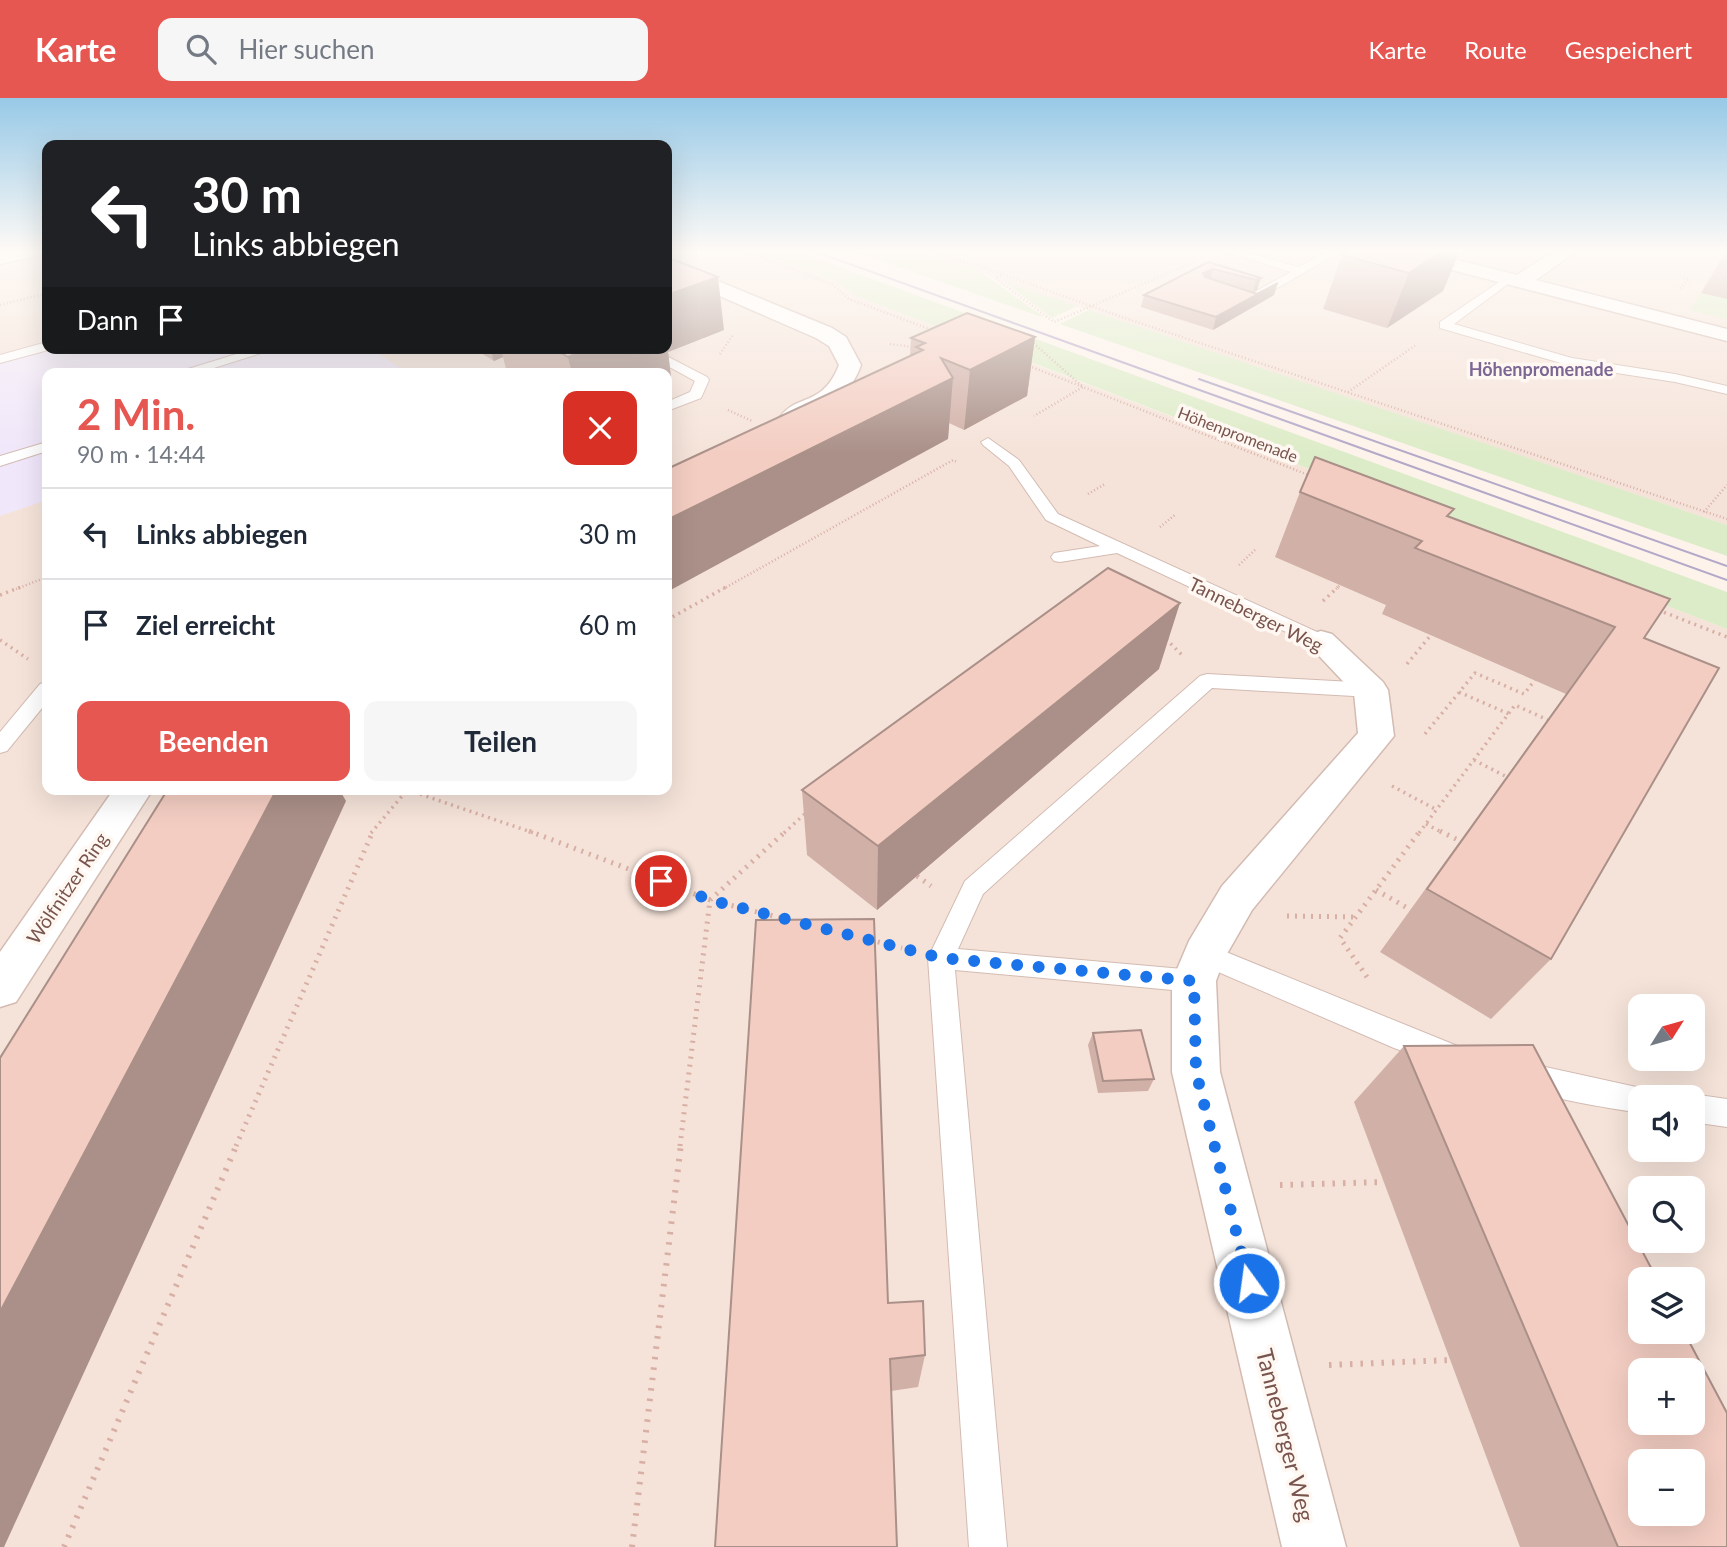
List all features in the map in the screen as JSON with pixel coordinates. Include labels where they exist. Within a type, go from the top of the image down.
[{"type":"street","points":[[768,429],[828,398],[845,382],[850,365],[838,342],[791,318]]},
{"type":"street","points":[[1660,318],[1727,335]]},
{"type":"street","name":"Tanneberger Weg","points":[[1321,642],[1389,677]]},
{"type":"street","points":[[1199,967],[1237,898],[1376,736],[1389,677]]},
{"type":"street","name":"Wölfnitzer Ring","points":[[0,988],[130,795]]},
{"type":"street","name":"Tanneberger Weg","points":[[1199,967],[1196,1072],[1314,1547]]},
{"type":"lane","points":[[1444,325],[1455,318]]},
{"type":"lane","points":[[1444,325],[1571,362],[1675,378],[1727,390]]},
{"type":"lane","points":[[0,359],[42,347]]},
{"type":"lane","points":[[213,368],[254,354]]},
{"type":"lane","points":[[652,354],[702,380],[696,395],[672,405]]},
{"type":"lane","points":[[240,368],[248,363],[245,357]]},
{"type":"lane","points":[[0,370],[19,368]]},
{"type":"lane","points":[[988,442],[1014,463],[1052,517],[1119,548]]},
{"type":"lane","points":[[0,461],[42,448]]},
{"type":"lane","points":[[1060,557],[1119,548]]},
{"type":"lane","name":"Tanneberger Weg","points":[[1119,548],[1321,642]]},
{"type":"lane","points":[[988,1547],[941,958],[974,888],[1207,681],[1389,677]]},
{"type":"lane","points":[[0,746],[42,695]]},
{"type":"lane","points":[[941,958],[1199,967],[1475,1063]]},
{"type":"lane","points":[[1502,1070],[1581,1090],[1628,1098]]},
{"type":"lane","points":[[1705,1110],[1727,1114]]},
{"type":"path","points":[[898,318],[933,331]]},
{"type":"path","points":[[1048,318],[1054,322],[1064,318]]},
{"type":"path","points":[[1128,318],[1727,519]]},
{"type":"path","points":[[1347,392],[1444,325]]},
{"type":"path","points":[[702,380],[736,330]]},
{"type":"path","points":[[1026,337],[1083,387],[1034,416]]},
{"type":"path","points":[[890,344],[908,345],[918,349]]},
{"type":"path","name":"Höhenpromenade","points":[[1025,365],[1319,479]]},
{"type":"path","points":[[696,395],[768,429]]},
{"type":"path","points":[[672,617],[953,460]]},
{"type":"path","points":[[1704,512],[1727,485]]},
{"type":"path","points":[[0,595],[42,579]]},
{"type":"path","points":[[1650,607],[1727,637]]},
{"type":"path","points":[[1160,633],[1207,681]]},
{"type":"path","points":[[1389,677],[1431,635]]},
{"type":"path","points":[[0,640],[38,665]]},
{"type":"path","points":[[1509,714],[1461,691],[1475,673],[1524,694],[1535,680]]},
{"type":"path","points":[[1352,953],[1340,938],[1515,705],[1548,720]]},
{"type":"path","points":[[1474,760],[1507,777]]},
{"type":"path","points":[[1404,792],[1437,810]]},
{"type":"path","points":[[64,1547],[370,834],[402,795]]},
{"type":"path","points":[[426,795],[488,815],[710,900],[800,922]]},
{"type":"path","points":[[632,1547],[710,900],[816,805]]},
{"type":"path","points":[[1426,824],[1460,841]]},
{"type":"path","points":[[1376,891],[1411,910]]},
{"type":"path","points":[[1300,916],[1357,917]]},
{"type":"path","points":[[864,939],[941,958]]},
{"type":"path","points":[[1276,1185],[1384,1182]]},
{"type":"path","points":[[1316,1366],[1450,1360]]},
{"type":"shaded area","points":[[0,318],[42,318],[42,354],[672,354],[672,318],[913,318],[1727,629],[1727,1547],[0,1547]]},
{"type":"shaded area","points":[[1110,318],[1727,318],[1727,525]]},
{"type":"shaded area","points":[[42,350],[42,354],[378,354],[400,368],[42,368],[42,502],[0,516],[0,362]]},
{"type":"green space","points":[[913,318],[977,318],[1022,334],[990,347]]},
{"type":"green space","points":[[1073,318],[1112,318],[1727,525],[1727,556],[1060,324]]},
{"type":"green space","points":[[1033,338],[1727,592],[1727,629],[1004,352]]},
{"type":"building","points":[[957,318],[980,318],[1035,337],[970,370],[941,358],[953,378],[672,518],[672,467],[923,350],[916,347],[925,343],[911,338]]},
{"type":"building","points":[[1315,457],[1454,509],[1447,516],[1670,599],[1644,638],[1719,668],[1551,959],[1427,889],[1615,627],[1415,548],[1422,541],[1300,492]]},
{"type":"building","points":[[1108,568],[1180,603],[878,846],[802,790]]},
{"type":"building","points":[[164,795],[274,795],[0,1312],[0,1058]]},
{"type":"building","points":[[874,919],[888,1303],[923,1301],[925,1355],[890,1359],[897,1547],[715,1547],[756,920]]},
{"type":"building","points":[[1141,1030],[1154,1079],[1103,1081],[1093,1033]]},
{"type":"building","points":[[1533,1045],[1628,1224],[1628,1253],[1643,1253],[1651,1267],[1628,1267],[1628,1344],[1690,1344],[1698,1358],[1628,1358],[1628,1435],[1705,1435],[1705,1372],[1727,1413],[1727,1547],[1618,1547],[1404,1046]]},
{"type":"tram line","points":[[999,318],[1727,580]]},
{"type":"tram line","points":[[1199,379],[1727,566]]},
{"type":"district","name":"Höhenpromenade","points":[[1541,369]]},
{"type":"route","points":[[661,881],[710,900],[941,958],[1194,981],[1196,1072],[1249,1283]]}]
